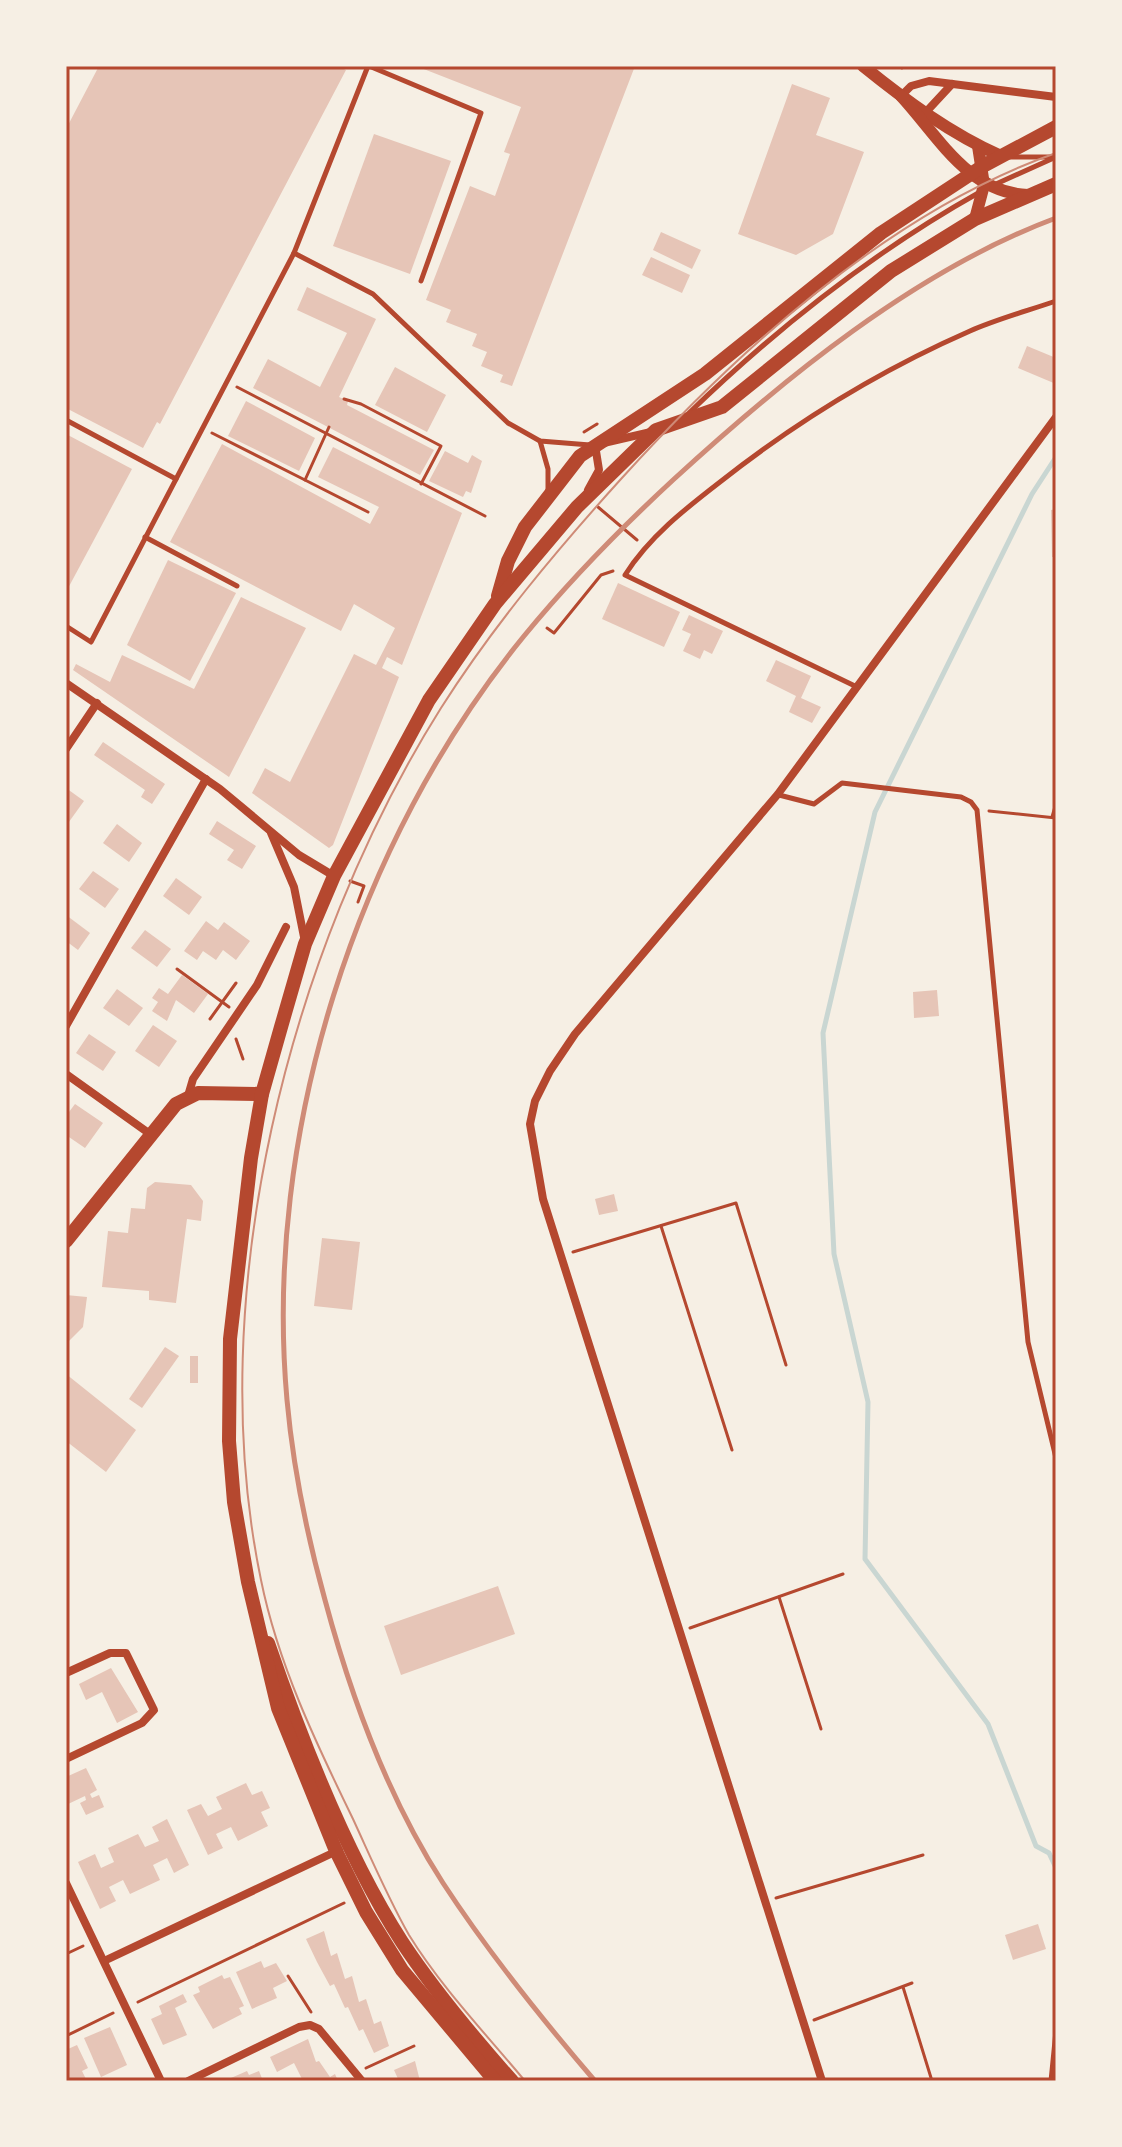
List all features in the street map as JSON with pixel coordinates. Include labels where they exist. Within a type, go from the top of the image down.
[{"type":"main road","points":[[495,604],[516,543],[547,495],[595,445],[705,374],[881,233],[983,166],[1056,127]]},
{"type":"main road","points":[[495,2081],[402,1970],[366,1912],[336,1851],[267,1675],[234,1502],[228,1382],[249,1173],[262,1094],[305,944],[429,700],[495,604],[577,507],[656,430],[722,407],[848,302],[975,219],[1056,184]]},
{"type":"main road","points":[[66,1241],[176,1104],[198,1093],[262,1094]]},
{"type":"main road","points":[[248,1582],[295,1718],[351,1844],[408,1950],[451,2010],[512,2081]]},
{"type":"street","points":[[863,66],[901,96],[978,146],[1001,156]]},
{"type":"street","points":[[901,96],[920,82],[1056,97]]},
{"type":"street","points":[[926,112],[952,84]]},
{"type":"street","points":[[901,96],[971,175],[986,187],[1028,195]]},
{"type":"street","points":[[975,219],[986,187],[978,146]]},
{"type":"street","points":[[822,2081],[561,1256],[534,1160],[530,1124],[535,1101],[575,1034],[778,794],[1056,417]]},
{"type":"street","points":[[577,507],[599,470],[595,445],[656,430]]},
{"type":"street","points":[[66,683],[206,779],[267,825],[299,855],[340,878]]},
{"type":"street","points":[[66,749],[97,703]]},
{"type":"street","points":[[66,1026],[206,779]]},
{"type":"street","points":[[267,825],[291,878],[305,944]]},
{"type":"street","points":[[188,1096],[193,1079],[257,985],[286,927]]},
{"type":"street","points":[[66,1074],[150,1134]]},
{"type":"street","points":[[66,1673],[110,1653],[126,1653],[154,1710],[142,1723],[66,1759]]},
{"type":"street","points":[[104,1961],[351,1844]]},
{"type":"street","points":[[66,1883],[161,2081]]},
{"type":"street","points":[[188,2081],[299,2027],[314,2026],[362,2081]]},
{"type":"lane","points":[[66,626],[91,642],[294,253],[368,66],[481,113],[421,281]]},
{"type":"lane","points":[[1001,156],[1056,157]]},
{"type":"lane","points":[[683,419],[744,362],[842,281],[986,187],[1056,157]]},
{"type":"lane","points":[[294,253],[373,294],[421,336],[495,412],[540,441],[595,445]]},
{"type":"lane","points":[[858,688],[625,575],[639,554],[697,499],[808,419],[910,358],[973,330],[1056,301]]},
{"type":"lane","points":[[66,420],[176,479]]},
{"type":"lane","points":[[540,441],[548,469],[547,495]]},
{"type":"lane","points":[[145,537],[237,586]]},
{"type":"lane","points":[[778,794],[814,804],[842,783],[961,797],[971,802],[977,810],[1028,1342],[1056,1458]]},
{"type":"lane","points":[[1051,2081],[1056,2031]]},
{"type":"path","points":[[226,382],[485,516]]},
{"type":"path","points":[[344,399],[361,404],[441,446],[421,484]]},
{"type":"path","points":[[305,480],[329,427]]},
{"type":"path","points":[[202,428],[368,512]]},
{"type":"path","points":[[336,505],[340,498]]},
{"type":"path","points":[[593,503],[638,539],[636,541]]},
{"type":"path","points":[[547,628],[554,633],[601,575],[613,571]]},
{"type":"path","points":[[977,810],[1054,818],[1056,803]]},
{"type":"path","points":[[340,878],[364,886],[358,902]]},
{"type":"path","points":[[177,969],[228,1006]]},
{"type":"path","points":[[210,1019],[236,983]]},
{"type":"path","points":[[561,1256],[736,1203],[786,1365]]},
{"type":"path","points":[[661,1226],[732,1450]]},
{"type":"path","points":[[679,1632],[843,1574]]},
{"type":"path","points":[[779,1597],[821,1729]]},
{"type":"path","points":[[767,1900],[923,1855]]},
{"type":"path","points":[[66,2036],[349,1900]]},
{"type":"path","points":[[66,1954],[93,1940]]},
{"type":"path","points":[[288,1976],[314,2017],[314,2026]]},
{"type":"path","points":[[806,2023],[912,1983]]},
{"type":"path","points":[[903,1987],[932,2081]]},
{"type":"path","points":[[372,2065],[414,2046]]},
{"type":"building","points":[[99,66],[338,66],[346,70],[160,424],[157,422],[143,448],[66,408],[66,129]]},
{"type":"building","points":[[416,66],[635,66],[512,386],[500,382],[503,375],[481,366],[487,352],[472,346],[477,334],[446,322],[451,310],[426,300],[470,186],[495,196],[510,154],[504,152],[521,107]]},
{"type":"building","points":[[792,84],[830,98],[816,135],[864,152],[833,234],[796,255],[738,234]]},
{"type":"building","points":[[374,134],[451,161],[410,274],[333,246]]},
{"type":"building","points":[[661,232],[701,250],[692,269],[653,250]]},
{"type":"building","points":[[651,257],[690,275],[682,293],[642,275]]},
{"type":"building","points":[[307,287],[376,319],[339,397],[348,401],[347,405],[434,450],[420,475],[253,388],[268,359],[320,387],[347,333],[297,310]]},
{"type":"building","points":[[1027,346],[1056,358],[1056,384],[1018,368]]},
{"type":"building","points":[[395,367],[446,395],[427,432],[375,405]]},
{"type":"building","points":[[246,401],[315,438],[299,471],[228,436]]},
{"type":"building","points":[[66,434],[132,469],[66,592]]},
{"type":"building","points":[[222,444],[370,524],[379,507],[318,477],[333,447],[462,513],[402,665],[387,657],[382,668],[399,677],[333,845],[329,848],[252,793],[265,768],[290,782],[354,654],[376,665],[395,628],[354,604],[341,631],[170,542]]},
{"type":"building","points":[[445,451],[468,463],[472,455],[482,461],[471,493],[466,491],[463,497],[429,481]]},
{"type":"building","points":[[1056,509],[1056,557],[1052,557],[1051,510]]},
{"type":"building","points":[[168,560],[236,593],[190,681],[127,645]]},
{"type":"building","points":[[618,583],[680,612],[664,647],[602,619]]},
{"type":"building","points":[[241,597],[306,628],[229,777],[73,670],[76,664],[110,682],[122,655],[194,689]]},
{"type":"building","points":[[689,615],[723,631],[712,654],[704,650],[700,659],[683,651],[691,634],[682,630]]},
{"type":"building","points":[[776,660],[811,676],[801,698],[821,707],[812,723],[789,712],[796,696],[766,681]]},
{"type":"building","points":[[103,742],[165,784],[152,804],[141,797],[145,790],[94,755]]},
{"type":"building","points":[[66,788],[84,801],[66,826]]},
{"type":"building","points":[[217,821],[256,846],[242,869],[227,860],[234,850],[209,834]]},
{"type":"building","points":[[117,824],[142,843],[129,862],[103,843]]},
{"type":"building","points":[[93,871],[119,889],[105,908],[79,889]]},
{"type":"building","points":[[176,878],[202,897],[189,915],[163,896]]},
{"type":"building","points":[[66,915],[90,933],[78,950],[66,941]]},
{"type":"building","points":[[206,921],[218,930],[224,922],[250,941],[236,960],[223,950],[216,960],[203,951],[197,960],[184,951]]},
{"type":"building","points":[[145,930],[171,949],[157,967],[131,948]]},
{"type":"building","points":[[182,975],[208,994],[194,1013],[176,1000],[167,1021],[152,1011],[158,1002],[152,998],[159,988],[168,994]]},
{"type":"building","points":[[117,989],[143,1008],[129,1026],[103,1008]]},
{"type":"building","points":[[937,990],[939,1016],[914,1018],[913,992]]},
{"type":"building","points":[[153,1025],[177,1041],[159,1067],[135,1051]]},
{"type":"building","points":[[89,1034],[116,1052],[103,1071],[76,1053]]},
{"type":"building","points":[[75,1104],[103,1123],[85,1148],[66,1135],[66,1116]]},
{"type":"building","points":[[155,1182],[191,1185],[203,1201],[201,1221],[187,1219],[176,1303],[149,1300],[149,1291],[102,1287],[108,1231],[128,1233],[131,1208],[145,1209],[147,1188]]},
{"type":"building","points":[[614,1194],[618,1211],[599,1215],[595,1199]]},
{"type":"building","points":[[322,1238],[360,1242],[352,1310],[314,1306]]},
{"type":"building","points":[[66,1295],[87,1297],[83,1327],[66,1344]]},
{"type":"building","points":[[165,1347],[179,1356],[142,1408],[129,1399]]},
{"type":"building","points":[[190,1356],[198,1356],[198,1383],[190,1383]]},
{"type":"building","points":[[66,1374],[136,1430],[106,1472],[66,1441]]},
{"type":"building","points":[[498,1586],[515,1634],[401,1675],[384,1626]]},
{"type":"building","points":[[111,1668],[138,1712],[117,1723],[102,1692],[86,1700],[79,1684]]},
{"type":"building","points":[[86,1768],[97,1790],[90,1794],[92,1798],[99,1795],[104,1807],[86,1815],[80,1803],[86,1800],[85,1796],[66,1805],[66,1777]]},
{"type":"building","points":[[246,1783],[252,1795],[262,1791],[270,1808],[261,1812],[268,1826],[238,1841],[231,1827],[216,1834],[223,1848],[208,1855],[187,1810],[201,1804],[208,1816],[222,1809],[216,1797]]},
{"type":"building","points":[[167,1819],[189,1865],[174,1873],[167,1858],[153,1865],[160,1880],[130,1894],[123,1880],[109,1887],[116,1901],[100,1909],[78,1862],[95,1854],[101,1868],[114,1862],[108,1848],[138,1834],[145,1847],[159,1841],[152,1827]]},
{"type":"building","points":[[1038,1924],[1046,1949],[1013,1960],[1005,1935]]},
{"type":"building","points":[[324,1931],[331,1956],[337,1953],[345,1979],[352,1976],[359,2002],[366,1999],[374,2024],[381,2021],[389,2046],[374,2053],[363,2029],[359,2031],[348,2007],[345,2008],[334,1984],[330,1986],[306,1939]]},
{"type":"building","points":[[261,1961],[264,1968],[276,1963],[287,1981],[273,1988],[277,1998],[252,2009],[236,1972]]},
{"type":"building","points":[[222,1975],[224,1979],[230,1977],[244,2006],[239,2008],[242,2014],[213,2029],[193,1995],[200,1992],[198,1987]]},
{"type":"building","points":[[183,1994],[187,2002],[175,2008],[187,2035],[163,2045],[151,2019],[162,2014],[159,2006]]},
{"type":"building","points":[[110,2027],[127,2065],[101,2077],[84,2038]]},
{"type":"building","points":[[308,2039],[316,2062],[319,2061],[330,2077],[335,2074],[338,2081],[303,2081],[294,2063],[277,2072],[270,2057]]},
{"type":"building","points":[[77,2045],[88,2068],[82,2071],[87,2081],[66,2081],[66,2055],[68,2049]]},
{"type":"building","points":[[415,2061],[420,2081],[399,2081],[394,2070]]},
{"type":"building","points":[[247,2071],[249,2075],[259,2071],[263,2081],[224,2081]]},
{"type":"waterway","points":[[1056,457],[1032,494],[875,812],[823,1033],[834,1254],[868,1402],[865,1559],[988,1724],[1036,1846],[1049,1853],[1056,1868]]},
{"type":"tram line","points":[[525,2081],[435,1973],[401,1921],[300,1702],[277,1642],[261,1580],[246,1471],[243,1359],[252,1244],[272,1129],[301,1016],[340,907],[387,804],[441,708],[504,618],[597,506],[715,382],[820,290],[876,248],[935,210],[995,178],[1056,153]]},
{"type":"railway","points":[[595,2081],[497,1959],[460,1909],[423,1850],[373,1746],[335,1637],[302,1501],[287,1400],[283,1299],[290,1197],[307,1096],[334,996],[369,898],[413,805],[465,717],[541,615],[653,498],[805,367],[902,297],[952,267],[1056,218]]}]
